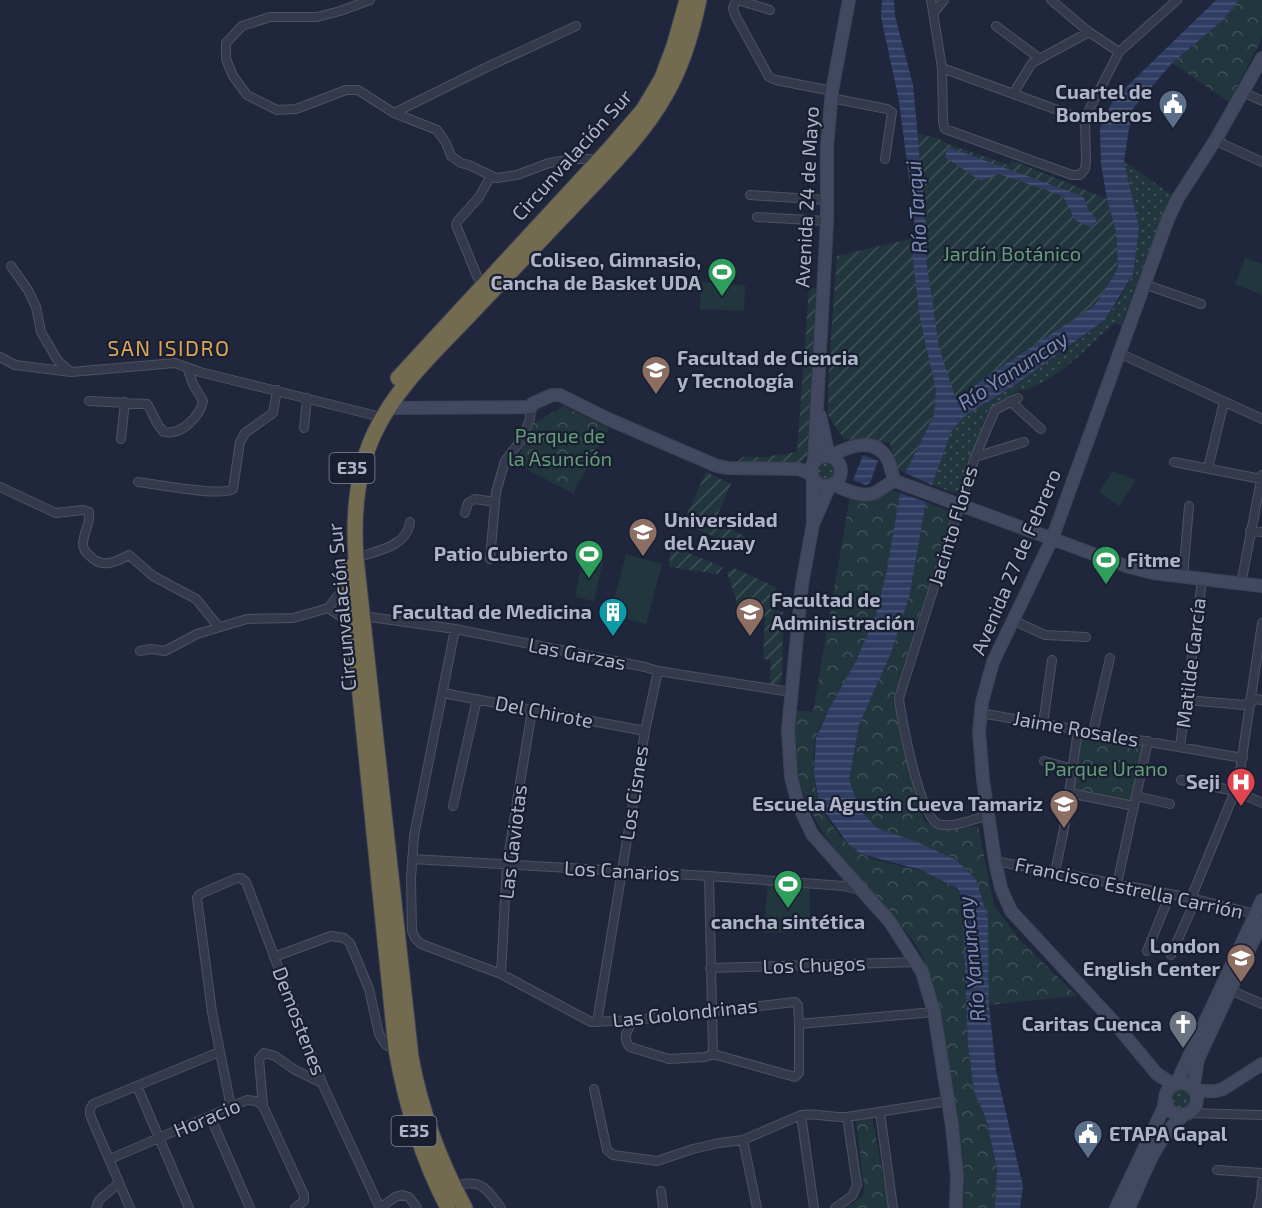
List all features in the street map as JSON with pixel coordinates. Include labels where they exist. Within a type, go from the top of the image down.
[{"type":"highway","name":"Circunvalación Sur","points":[[465,1208],[431,1136],[411,1057],[358,620],[348,582],[345,520],[347,491],[354,458],[373,415],[387,393],[412,361],[643,110],[662,78],[687,0]]},
{"type":"highway","name":"Circunvalación Sur","points":[[448,1208],[424,1159],[412,1126],[396,1049],[358,620],[356,502],[361,469],[375,432],[388,408],[423,365],[612,165],[645,126],[667,93],[680,67],[690,39],[699,0]]},
{"type":"street","points":[[370,0],[317,17],[270,17],[242,26],[226,43],[226,59],[232,76],[247,94],[277,110],[296,109],[346,90],[358,90],[394,113],[437,130],[446,142],[451,156],[461,163],[496,178],[517,175],[549,163],[573,159],[599,159]]},
{"type":"street","points":[[770,10],[737,0],[733,8],[769,77],[892,112],[885,159]]},
{"type":"street","name":"Avenida 24 de Mayo","points":[[849,0],[831,94],[813,470],[813,524],[802,584],[788,747],[791,777],[798,804],[812,834],[890,922],[917,962],[934,1012],[948,1101],[957,1176],[955,1207]]},
{"type":"street","points":[[932,0],[942,68],[945,129],[1072,176],[1080,175],[1085,169],[1085,120],[1119,52],[1177,0]]},
{"type":"street","points":[[935,11],[944,0]]},
{"type":"street","points":[[1051,0],[1089,32],[1119,52]]},
{"type":"street","points":[[394,113],[576,26]]},
{"type":"street","points":[[996,26],[1039,58]]},
{"type":"street","points":[[1013,94],[1032,63],[1089,32]]},
{"type":"street","name":"Avenida 27 de Febrero","points":[[1175,1084],[1162,1079],[1112,1020],[1011,911],[1001,888],[995,861],[979,746],[980,713],[989,675],[1012,620],[1052,539],[1168,219],[1178,198],[1216,139],[1262,58]]},
{"type":"street","points":[[942,68],[1085,120]]},
{"type":"street","points":[[1243,92],[1262,101]]},
{"type":"street","points":[[1216,139],[1262,162]]},
{"type":"street","points":[[483,285],[456,225],[479,197],[491,176]]},
{"type":"street","points":[[750,195],[827,200]]},
{"type":"street","points":[[757,217],[826,221]]},
{"type":"street","points":[[12,266],[36,307],[41,332],[58,361],[71,372]]},
{"type":"street","points":[[1144,284],[1201,304]]},
{"type":"street","points":[[1119,353],[1262,419]]},
{"type":"street","points":[[0,357],[15,364],[71,372],[175,363],[373,415]]},
{"type":"street","points":[[89,401],[147,404],[153,411],[156,424],[164,432],[175,433],[201,410],[203,401],[193,384],[187,367]]},
{"type":"street","points":[[138,482],[212,491],[226,492],[233,489],[240,442],[245,433],[273,414],[278,390]]},
{"type":"street","points":[[490,559],[495,502],[505,461],[522,439],[530,419],[532,404],[552,396],[560,395],[608,419],[717,466],[813,470]]},
{"type":"street","name":"Avenida 24 de Mayo","points":[[817,397],[830,456]]},
{"type":"street","points":[[304,428],[307,398]]},
{"type":"street","name":"Jacinto Flores","points":[[988,816],[952,824],[940,825],[933,821],[922,799],[900,714],[899,698],[959,503],[995,410],[1014,400],[1041,429]]},
{"type":"street","points":[[122,438],[125,402]]},
{"type":"street","points":[[1208,468],[1224,402]]},
{"type":"street","points":[[388,408],[531,407]]},
{"type":"street","points":[[975,457],[1024,442]]},
{"type":"street","points":[[813,470],[821,456],[830,456],[852,446],[870,446],[882,451],[895,481]]},
{"type":"street","points":[[830,456],[837,460],[841,470],[840,477],[831,484]]},
{"type":"street","points":[[1174,462],[1261,477],[1241,584]]},
{"type":"street","points":[[813,470],[822,485],[831,484],[855,493],[876,493],[885,485],[895,481],[1126,567],[1202,580],[1262,586]]},
{"type":"street","name":"Avenida 24 de Mayo","points":[[813,524],[831,484]]},
{"type":"street","points":[[0,486],[56,513],[83,510],[89,512],[90,518],[83,542],[84,550],[92,559],[105,564],[114,563],[129,555],[153,576],[196,599],[218,626]]},
{"type":"street","points":[[465,513],[468,503],[475,499],[495,502]]},
{"type":"street","points":[[1183,577],[1189,506]]},
{"type":"street","points":[[356,558],[393,546],[403,538],[410,522]]},
{"type":"street","points":[[1250,531],[1262,532]]},
{"type":"street","name":"Matilde García","points":[[1180,747],[1202,580]]},
{"type":"street","points":[[140,651],[152,649],[165,651],[197,634],[247,619],[292,618],[328,608],[348,582]]},
{"type":"street","points":[[328,608],[358,620]]},
{"type":"street","name":"Las Garzas","points":[[358,620],[455,629],[657,671],[791,692]]},
{"type":"street","points":[[1012,620],[1045,635],[1086,637]]},
{"type":"street","points":[[1171,955],[1235,791],[1243,758],[1262,623]]},
{"type":"street","points":[[412,859],[416,826],[455,629]]},
{"type":"street","points":[[1094,732],[1103,680],[1110,657]]},
{"type":"street","points":[[1043,724],[1052,660]]},
{"type":"street","name":"Los Cisnes","points":[[597,1022],[657,671]]},
{"type":"street","name":"Del Chirote","points":[[442,693],[645,731]]},
{"type":"street","points":[[453,806],[477,699]]},
{"type":"street","points":[[1186,700],[1244,705],[1257,699],[1262,700]]},
{"type":"street","name":"Las Gaviotas","points":[[501,974],[507,863],[532,710]]},
{"type":"street","name":"Jaime Rosales","points":[[980,713],[1243,758]]},
{"type":"street","points":[[1055,872],[1078,730]]},
{"type":"street","points":[[1117,884],[1148,741]]},
{"type":"street","points":[[1044,761],[1072,769]]},
{"type":"street","points":[[1181,780],[1235,791],[1262,803]]},
{"type":"street","points":[[1069,794],[1134,806]]},
{"type":"street","points":[[1136,796],[1170,804]]},
{"type":"street","name":"Los Canarios","points":[[412,859],[709,876],[832,885],[860,890]]},
{"type":"street","name":"Las Golondrinas","points":[[412,859],[413,935],[421,944],[501,974],[554,1000],[585,1020],[597,1022],[634,1020],[795,1002],[798,1005],[799,1024]]},
{"type":"street","name":"Francisco Estrella Carrión","points":[[995,861],[1194,898],[1260,918]]},
{"type":"street","points":[[832,885],[843,881],[846,874]]},
{"type":"street","points":[[709,876],[713,1054]]},
{"type":"street","name":"Demostenes","points":[[219,1052],[197,897],[241,878],[246,882],[322,1083],[380,1208]]},
{"type":"street","points":[[1147,951],[1170,894]]},
{"type":"street","points":[[1129,1208],[1161,1140],[1196,1101],[1194,1069],[1260,918],[1262,900]]},
{"type":"street","points":[[1116,1208],[1163,1109],[1168,1090],[1175,1084],[1260,918]]},
{"type":"street","points":[[274,957],[331,936],[337,936],[350,943],[369,989],[379,1034],[387,1045],[396,1049]]},
{"type":"street","name":"Los Chugos","points":[[710,968],[917,962]]},
{"type":"street","points":[[1230,990],[1261,1002]]},
{"type":"street","points":[[634,1020],[625,1037],[630,1047],[665,1059],[705,1057],[713,1054],[795,1077],[799,1073],[799,1024],[934,1012]]},
{"type":"street","points":[[130,1208],[90,1115],[93,1104],[219,1052],[231,1107]]},
{"type":"street","points":[[263,1106],[259,1059],[261,1054],[275,1056],[295,1070],[322,1083]]},
{"type":"street","points":[[1175,1084],[1185,1084],[1194,1090],[1216,1091],[1223,1089],[1262,1064]]},
{"type":"street","name":"Avenida 27 de Febrero","points":[[1149,1065],[1165,1099]]},
{"type":"street","points":[[137,1086],[189,1208]]},
{"type":"street","points":[[594,1089],[605,1146],[610,1153],[657,1161],[693,1149],[743,1140],[801,1115],[848,1117],[948,1101]]},
{"type":"street","points":[[1165,1099],[1172,1112],[1262,1115]]},
{"type":"street","name":"Horacio","points":[[110,1159],[247,1100],[256,1101],[263,1106],[304,1195],[304,1201],[296,1208]]},
{"type":"street","points":[[880,1112],[893,1208]]},
{"type":"street","points":[[801,1115],[814,1208]]},
{"type":"street","points":[[210,1116],[250,1208]]},
{"type":"street","points":[[835,1208],[852,1196],[856,1185],[848,1117]]},
{"type":"street","points":[[743,1140],[757,1208]]},
{"type":"street","points":[[1217,1170],[1262,1173]]},
{"type":"street","points":[[453,1186],[470,1182],[477,1183],[501,1208]]},
{"type":"street","points":[[1258,1208],[1262,1182]]},
{"type":"street","points":[[96,1208],[99,1200],[120,1183]]},
{"type":"street","points":[[661,1191],[663,1208]]},
{"type":"street","points":[[380,1208],[402,1194],[409,1197],[417,1208]]},
{"type":"green space","points":[[1239,0],[1262,0],[1262,38],[1229,102],[1172,63],[1223,20]]},
{"type":"green space","name":"Jardín Botánico","points":[[918,134],[940,139],[945,143],[1009,165],[1011,160],[1107,199],[1116,231],[1118,269],[1094,306],[987,376],[934,414],[905,473],[896,468],[890,443],[844,439],[828,415],[829,364],[837,256],[927,235]]},
{"type":"green space","points":[[1124,161],[1173,196],[1161,219],[1121,325],[1114,323],[1072,362],[1049,379],[1023,391],[1021,389],[988,410],[959,490],[955,493],[932,485],[952,430],[965,416],[1018,383],[1105,321],[1126,288],[1133,274],[1139,228]]},
{"type":"green space","points":[[1245,258],[1262,264],[1262,295],[1235,284]]},
{"type":"green space","name":"Coliseo, Gimnasio, Cancha de Basket UDA","points":[[701,282],[745,285],[744,311],[700,309]]},
{"type":"green space","points":[[809,288],[816,288],[807,456],[799,465],[737,462],[743,457],[765,457],[797,452]]},
{"type":"green space","name":"Parque de la Asunción","points":[[563,406],[609,428],[573,493],[526,469],[519,455],[533,424]]},
{"type":"green space","points":[[825,460],[832,463],[835,470],[832,477],[825,480],[818,477],[815,470],[818,463]]},
{"type":"green space","points":[[1113,471],[1136,480],[1119,506],[1099,492]]},
{"type":"green space","points":[[706,472],[731,484],[715,520],[747,538],[742,552],[683,523]]},
{"type":"green space","points":[[892,490],[900,493],[884,588],[867,637],[823,719],[816,737],[814,761],[816,790],[820,805],[837,831],[849,845],[861,854],[939,877],[962,897],[968,1045],[974,1091],[986,1119],[997,1169],[995,1208],[964,1208],[962,1149],[944,1034],[937,997],[925,962],[908,933],[849,868],[824,834],[805,798],[795,756],[795,710],[813,712],[850,496],[875,498]]},
{"type":"green space","points":[[926,502],[952,512],[893,699],[924,821],[943,831],[978,826],[994,906],[1021,941],[1077,996],[989,1005],[988,919],[976,879],[956,860],[915,841],[877,828],[860,810],[849,780],[859,725],[891,653],[909,598]]},
{"type":"green space","points":[[671,546],[723,567],[718,574],[669,567]]},
{"type":"green space","points":[[626,554],[662,564],[646,624],[610,615]]},
{"type":"green space","name":"Patio Cubierto","points":[[583,558],[603,562],[594,601],[575,597]]},
{"type":"green space","points":[[734,568],[776,587],[772,596],[771,609],[783,612],[782,678],[779,683],[770,685],[771,660],[763,659],[765,618],[737,616],[736,599],[727,572]]},
{"type":"green space","name":"Parque Urano","points":[[1082,734],[1143,747],[1131,803],[1070,790]]},
{"type":"green space","name":"cancha sintética","points":[[768,883],[810,887],[810,931],[763,933]]},
{"type":"green space","points":[[1181,1086],[1190,1090],[1194,1099],[1190,1108],[1181,1112],[1172,1108],[1168,1099],[1172,1090]]},
{"type":"green space","points":[[872,1117],[889,1208],[845,1208],[863,1197],[864,1187],[856,1119]]},
{"type":"water","points":[[882,0],[894,0],[895,16],[913,85],[927,235],[926,259],[939,347],[956,400],[987,376],[1094,306],[1118,268],[1116,231],[1101,164],[1100,128],[1113,100],[1216,0],[1239,0],[1223,20],[1172,63],[1132,110],[1124,161],[1139,228],[1133,274],[1105,320],[1018,383],[965,416],[952,430],[932,485],[905,473],[934,415],[936,391],[920,318],[912,252],[915,241],[914,217],[899,101],[881,17]]},
{"type":"water","points":[[948,147],[1079,195],[1084,198],[1088,210],[1097,219],[1092,228],[1075,220],[1063,196],[999,174],[981,181],[945,157]]},
{"type":"water","points":[[863,455],[878,461],[870,483],[866,485],[853,480]]},
{"type":"water","name":"Río Yanuncay","points":[[900,493],[926,502],[909,598],[891,653],[859,725],[849,780],[860,810],[877,828],[915,841],[956,860],[976,879],[988,919],[989,1005],[996,1070],[1023,1186],[1020,1208],[995,1208],[997,1169],[986,1119],[974,1091],[968,1045],[962,897],[957,888],[921,870],[861,854],[849,845],[819,804],[814,773],[816,738],[829,709],[855,663],[875,618],[887,570]]},
{"type":"place","name":"Cuartel de Bomberos","points":[[1173,130]]},
{"type":"place","name":"Coliseo, Gimnasio, Cancha de Basket UDA","points":[[722,298]]},
{"type":"place","name":"Facultad de Ciencia y Tecnología","points":[[656,396]]},
{"type":"place","name":"Universidad del Azuay","points":[[643,558]]},
{"type":"place","name":"Patio Cubierto","points":[[589,580]]},
{"type":"place","name":"Fitme","points":[[1106,586]]},
{"type":"place","name":"Facultad de Medicina","points":[[613,638]]},
{"type":"place","name":"Facultad de Administración","points":[[750,638]]},
{"type":"place","name":"Seji","points":[[1241,808]]},
{"type":"place","name":"Escuela Agustín Cueva Tamariz","points":[[1064,830]]},
{"type":"place","name":"cancha sintética","points":[[788,910]]},
{"type":"place","name":"London English Center","points":[[1241,984]]},
{"type":"place","name":"Caritas Cuenca","points":[[1183,1050]]},
{"type":"place","name":"ETAPA Gapal","points":[[1088,1160]]},
{"type":"district","name":"SAN ISIDRO","points":[[169,349]]},
{"type":"water label","name":"Río Tarqui","points":[[917,207]]}]
